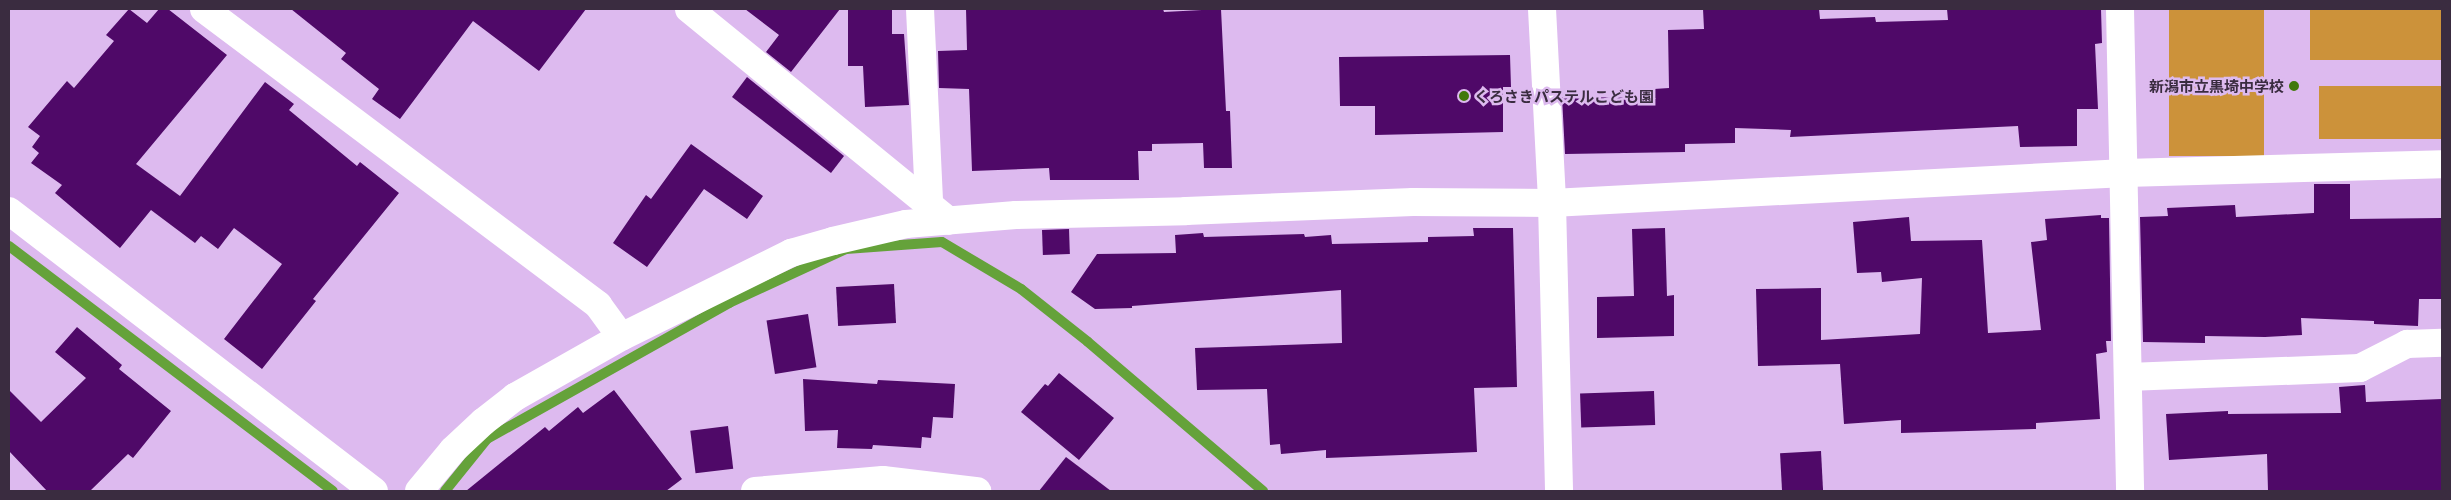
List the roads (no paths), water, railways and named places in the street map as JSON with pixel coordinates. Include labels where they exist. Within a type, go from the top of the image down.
[{"type":"street","points":[[204,9],[598,305],[621,336]]},
{"type":"street","points":[[688,9],[939,212]]},
{"type":"street","points":[[920,9],[939,212]]},
{"type":"street","points":[[1542,9],[1552,203],[1559,491]]},
{"type":"street","points":[[2120,9],[2125,173],[2130,491]]},
{"type":"street","points":[[419,491],[453,450],[483,422],[516,397],[621,336],[791,253],[906,224],[939,212],[1016,215],[1186,211],[1413,202],[1552,203],[2125,173],[2442,164]]},
{"type":"street","points":[[9,211],[374,491]]},
{"type":"street","points":[[2128,377],[2360,368],[2407,344],[2442,343]]},
{"type":"street","points":[[755,491],[883,480],[977,491]]},
{"type":"waterway","points":[[445,491],[487,439],[729,303],[846,249],[942,242],[1021,289],[1088,342],[1263,491]]},
{"type":"waterway","points":[[9,246],[333,491]]},
{"type":"place","name":"新潟市立黒埼中学校","points":[[2294,86]]},
{"type":"place","name":"くろさきパステルこども園","points":[[1464,96]]}]
